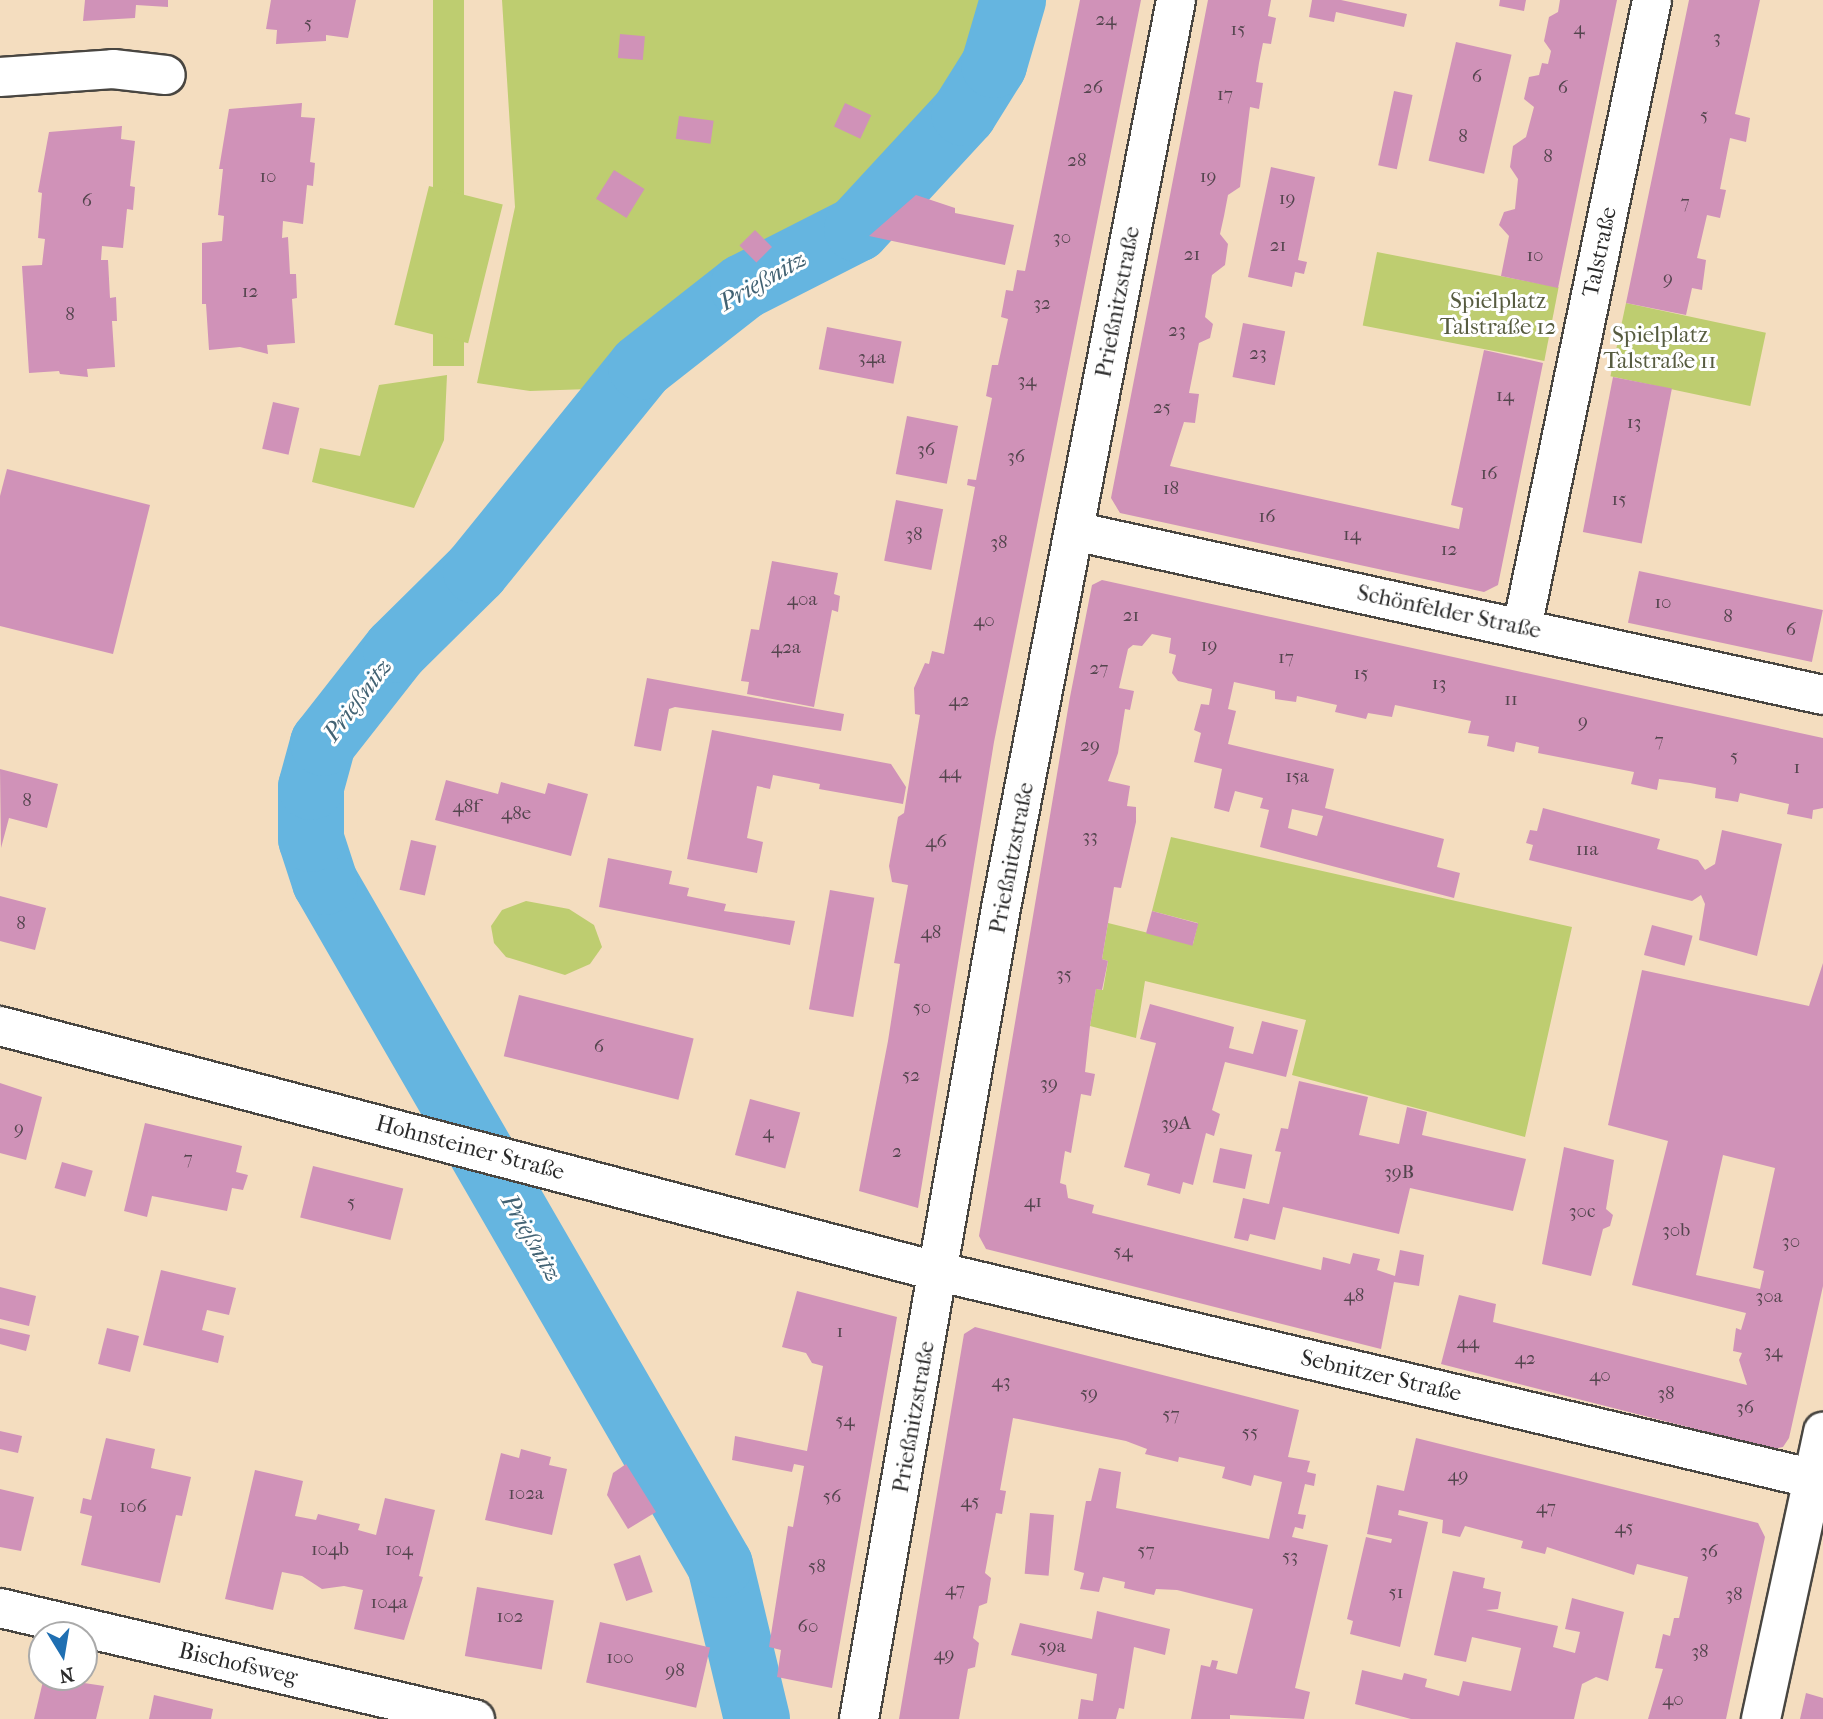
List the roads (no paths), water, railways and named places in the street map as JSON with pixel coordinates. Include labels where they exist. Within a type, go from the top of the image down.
[{"type":"street","name":"Prießnitzstraße","points":[[859,1719],[940,1272],[1001,908],[1176,0]]},
{"type":"street","name":"Talstraße","points":[[1522,628],[1652,0]]},
{"type":"street","points":[[0,77],[113,69],[166,75]]},
{"type":"street","name":"Schönfelder Straße","points":[[1074,531],[1823,695]]},
{"type":"street","name":"Hohnsteiner Straße","points":[[0,1026],[940,1272]]},
{"type":"street","name":"Sebnitzer Straße","points":[[940,1272],[1818,1480]]},
{"type":"street","points":[[1761,1719],[1818,1480],[1823,1432]]},
{"type":"street","name":"Bischofsweg","points":[[1,1612],[475,1719]]},
{"type":"waterway","name":"Prießnitz","points":[[757,1719],[720,1565],[325,882],[311,839],[311,787],[323,743],[396,650],[476,571],[641,367],[743,287],[857,229],[964,113],[994,65],[1013,0]]},
{"type":"park label","name":"Spielplatz Talstraße 12","points":[[1498,314]]},
{"type":"park label","name":"Spielplatz Talstraße 11","points":[[1660,348]]}]
